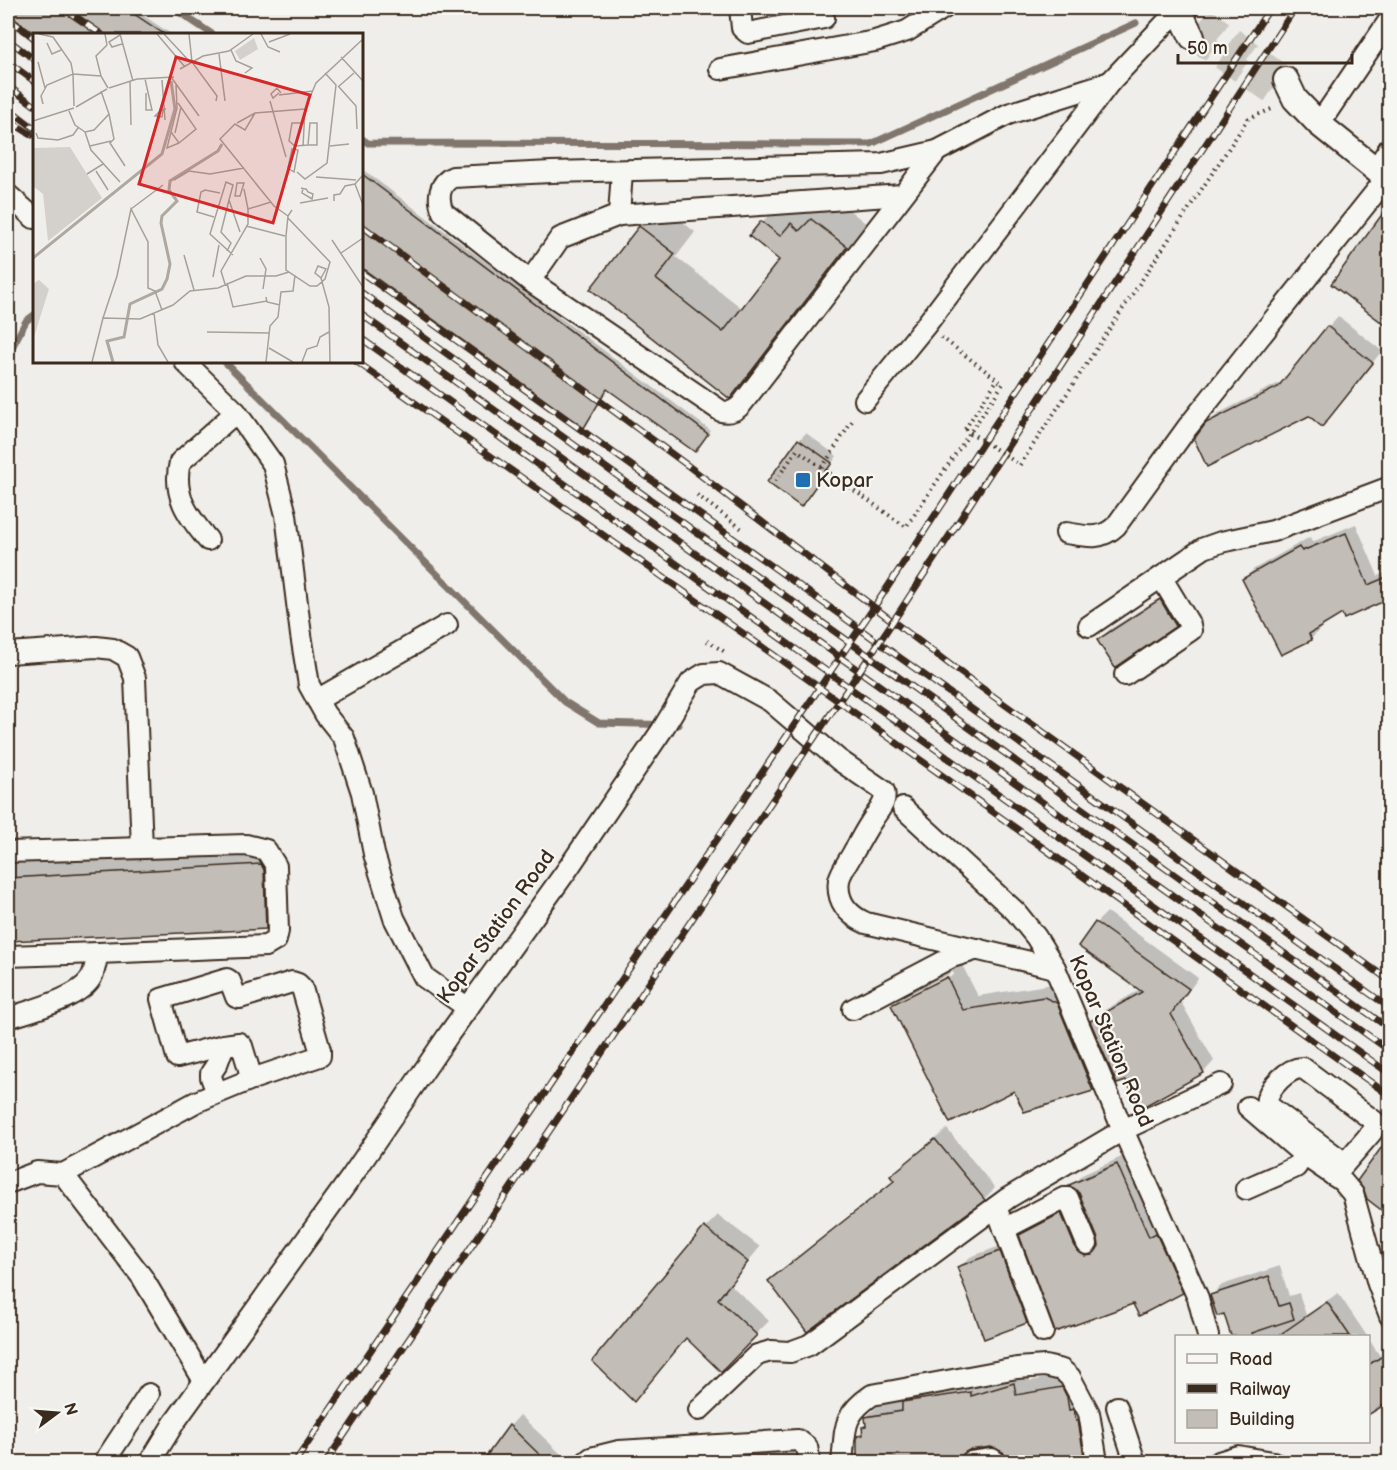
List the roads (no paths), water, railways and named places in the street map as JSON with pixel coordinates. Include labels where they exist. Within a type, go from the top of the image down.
[{"type":"street","points":[[741,8],[743,31],[748,33],[822,13],[835,48]]},
{"type":"street","points":[[720,69],[875,41],[907,31],[945,8]]},
{"type":"street","points":[[865,400],[926,325],[1110,82],[1179,8],[1197,28]]},
{"type":"street","points":[[1319,124],[1389,19]]},
{"type":"street","points":[[754,32],[760,62]]},
{"type":"street","points":[[936,151],[741,405],[736,410],[728,412],[721,411],[530,281],[443,212],[439,201],[441,189],[446,180],[453,177],[881,164],[936,151],[1008,114],[1110,82]]},
{"type":"street","points":[[1285,91],[1319,124],[1385,177]]},
{"type":"street","points":[[1066,533],[1097,538],[1108,534],[1116,526],[1187,428],[1385,177],[1389,147]]},
{"type":"street","points":[[619,215],[622,171]]},
{"type":"street","points":[[8,195],[33,217]]},
{"type":"street","points":[[530,281],[560,238],[619,215],[902,195]]},
{"type":"street","points":[[186,363],[236,412],[273,464],[286,515],[309,686],[344,738],[362,793],[374,854],[394,918],[424,977],[468,1008]]},
{"type":"street","points":[[208,540],[189,517],[183,504],[177,485],[178,468],[180,462],[236,412]]},
{"type":"street","points":[[1089,626],[1204,548],[1273,531],[1389,487]]},
{"type":"street","points":[[1125,675],[1191,630],[1161,577]]},
{"type":"street","points":[[317,700],[447,625]]},
{"type":"street","points":[[8,653],[96,647],[113,649],[127,657],[135,678],[142,848]]},
{"type":"street","name":"Kopar Station Road","points":[[150,1462],[174,1423],[352,1176],[567,870],[692,682],[704,674],[719,673],[770,701],[839,760],[884,790],[886,796],[884,803],[839,879],[844,909],[853,917],[866,923],[978,949]]},
{"type":"street","name":"Kopar Station Road","points":[[903,808],[1016,912],[1036,937],[1055,968],[1123,1130],[1198,1298],[1208,1335]]},
{"type":"street","points":[[8,852],[246,845],[266,850],[276,866],[278,931],[276,940],[266,946],[8,956]]},
{"type":"street","points":[[852,1009],[952,957],[978,949],[1055,968]]},
{"type":"street","points":[[8,1018],[62,999],[78,990],[91,978],[98,953]]},
{"type":"street","points":[[8,1183],[37,1172],[63,1174],[196,1102],[252,1079],[320,1056],[302,988],[298,984],[292,982],[240,998],[236,997],[227,979],[161,999],[177,1057],[236,1042],[242,1046],[252,1079]]},
{"type":"street","points":[[217,1093],[211,1072],[217,1064],[224,1045]]},
{"type":"street","points":[[1340,1169],[1372,1132],[1374,1121],[1303,1068],[1296,1067],[1267,1096],[1266,1104],[1340,1169],[1342,1181],[1353,1194],[1377,1284],[1389,1316]]},
{"type":"street","points":[[699,1410],[757,1355],[771,1351],[790,1352],[809,1345],[996,1207],[1123,1130],[1221,1084]]},
{"type":"street","points":[[1248,1107],[1304,1155],[1340,1169]]},
{"type":"street","points":[[1246,1189],[1296,1167],[1304,1155]]},
{"type":"street","points":[[63,1174],[142,1277],[204,1381]]},
{"type":"street","points":[[1004,1229],[1068,1198],[1087,1244]]},
{"type":"street","points":[[996,1207],[1043,1332]]},
{"type":"street","points":[[842,1462],[847,1419],[858,1404],[872,1395],[1017,1368],[1045,1366],[1062,1370],[1070,1377],[1089,1413],[1097,1462]]},
{"type":"street","points":[[104,1462],[149,1394]]},
{"type":"street","points":[[1117,1407],[1135,1462]]},
{"type":"street","points":[[586,1462],[591,1458],[620,1451],[798,1440],[807,1447],[810,1462]]},
{"type":"street","points":[[1219,1462],[1237,1449],[1273,1462]]},
{"type":"street","points":[[971,1462],[992,1459],[996,1462]]},
{"type":"waterway","points":[[173,8],[210,33]]},
{"type":"waterway","points":[[363,140],[368,143],[871,144],[1136,23]]},
{"type":"waterway","points":[[8,355],[26,321],[33,316]]},
{"type":"waterway","points":[[226,363],[565,702],[599,723],[678,725]]},
{"type":"tunnel","points":[[1203,18],[1286,80]]},
{"type":"tunnel","points":[[1192,37],[1275,94]]},
{"type":"railway","points":[[63,8],[100,33]]},
{"type":"railway","points":[[295,1462],[883,594],[1270,8]]},
{"type":"railway","points":[[326,1462],[902,608],[1295,8]]},
{"type":"railway","points":[[8,18],[33,37]]},
{"type":"railway","points":[[8,40],[33,58]]},
{"type":"railway","points":[[8,62],[33,80]]},
{"type":"railway","points":[[8,86],[33,104]]},
{"type":"railway","points":[[8,108],[33,127]]},
{"type":"railway","points":[[8,120],[32,135]]},
{"type":"railway","points":[[363,227],[687,465],[961,673],[1390,981]]},
{"type":"railway","points":[[363,274],[1390,1008]]},
{"type":"railway","points":[[363,294],[1390,1029]]},
{"type":"railway","points":[[363,316],[1390,1051]]},
{"type":"railway","points":[[363,340],[1390,1074]]},
{"type":"railway","points":[[358,363],[771,653],[1390,1096]]},
{"type":"place","name":"Kopar","points":[[803,480]]}]
